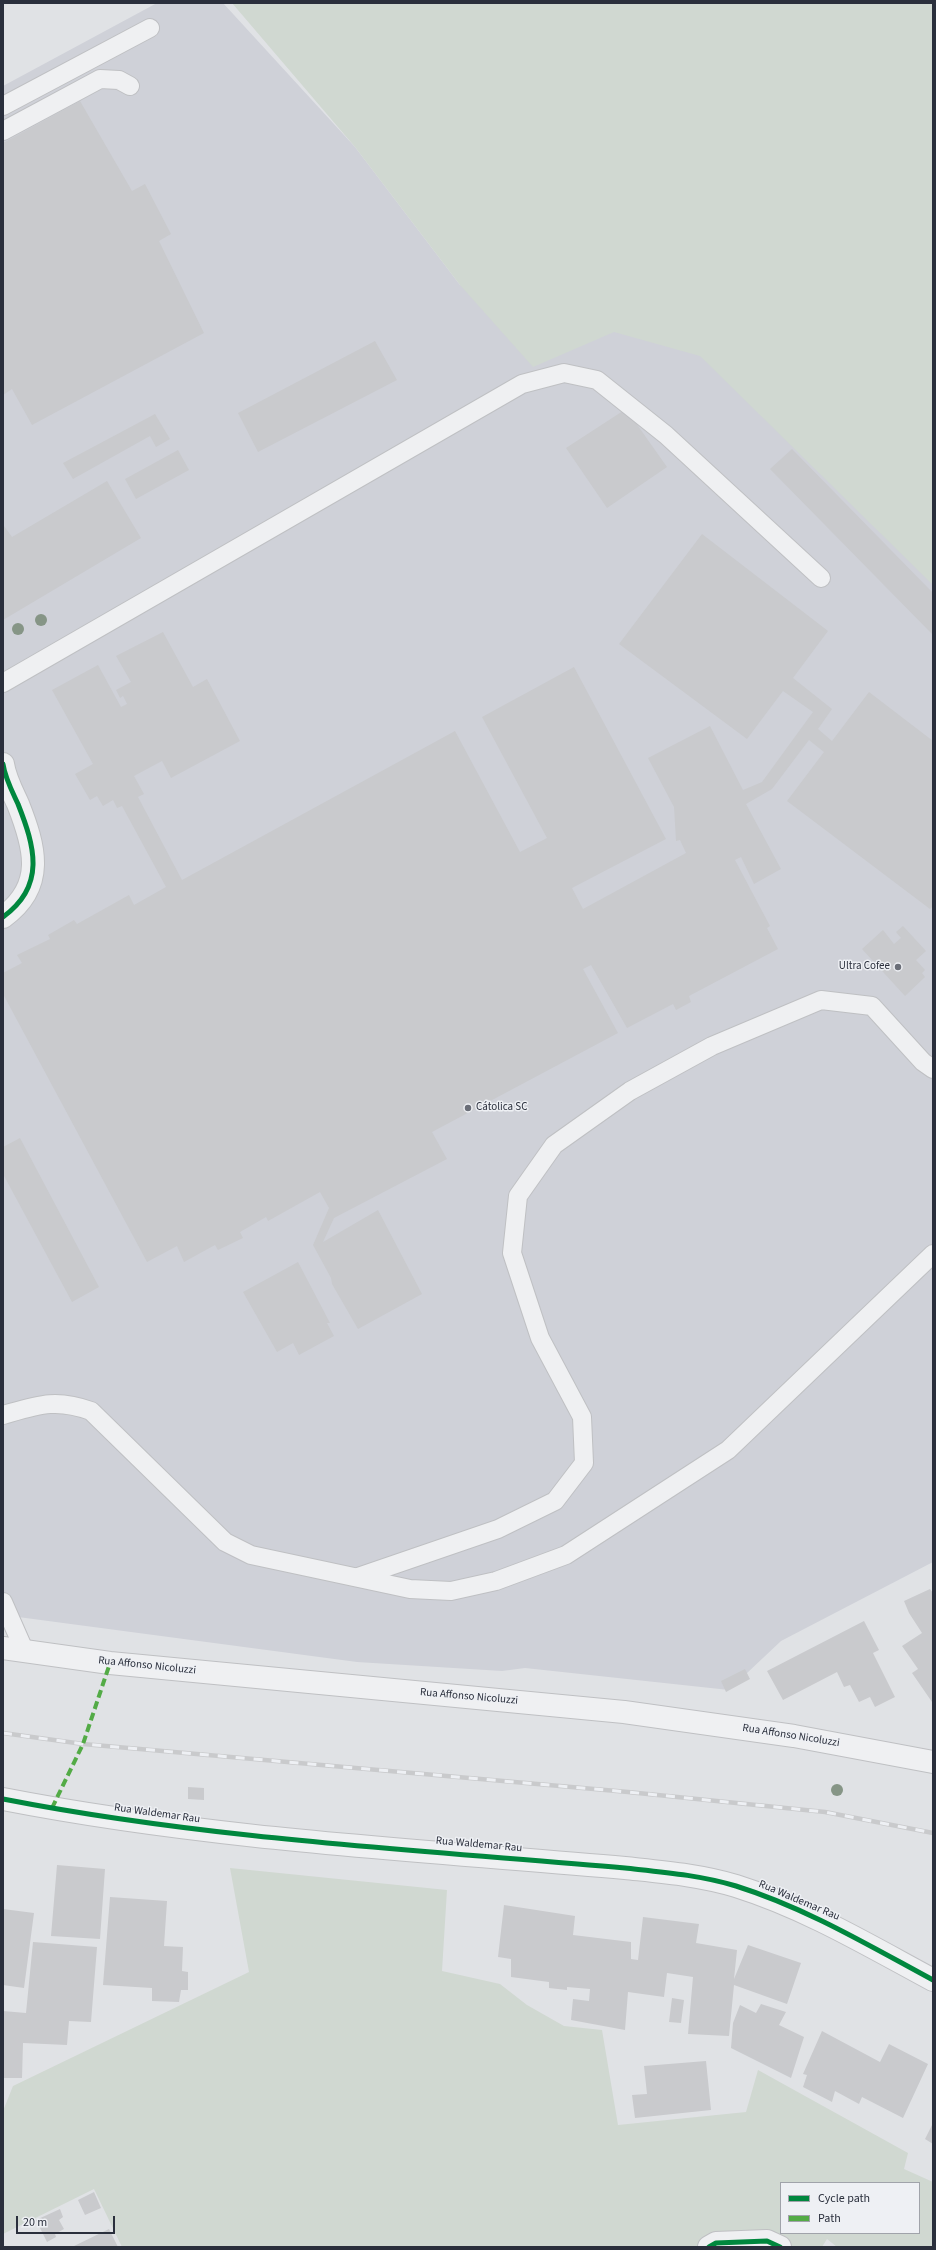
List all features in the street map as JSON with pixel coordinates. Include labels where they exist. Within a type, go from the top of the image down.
[{"type":"street","points":[[3,764],[30,836],[33,862],[30,886],[18,906],[3,917]]},
{"type":"street","name":"Rua Affonso Nicoluzzi","points":[[3,1648],[110,1663],[624,1712],[794,1736],[933,1762]]},
{"type":"street","name":"Rua Waldemar Rau","points":[[3,1799],[158,1825],[248,1835],[625,1868],[685,1875],[734,1886],[789,1905],[834,1925],[933,1980]]},
{"type":"street","points":[[709,2247],[716,2243],[767,2241],[780,2247]]},
{"type":"lane","points":[[3,106],[150,28]]},
{"type":"lane","points":[[3,131],[100,79],[119,80],[130,86]]},
{"type":"lane","points":[[3,683],[522,384],[564,373],[597,380],[666,435],[821,578]]},
{"type":"lane","points":[[357,1577],[498,1529],[555,1501],[584,1463],[582,1416],[540,1338],[512,1253],[518,1196],[554,1146],[630,1091],[712,1046],[821,1000],[872,1006],[923,1062],[933,1069]]},
{"type":"lane","points":[[3,1415],[42,1404],[72,1404],[91,1411],[225,1542],[251,1555],[410,1589],[451,1591],[496,1581],[566,1555],[728,1450],[933,1254]]},
{"type":"lane","points":[[3,1602],[25,1652]]},
{"type":"shaded area","name":"Cátolica SC","points":[[157,3],[223,3],[355,147],[460,285],[933,149],[933,1562],[781,1641],[729,1690],[525,1668],[502,1671],[357,1662],[3,1615],[3,86]]},
{"type":"shaded area","points":[[232,3],[933,3],[933,585],[700,356],[614,332],[533,367],[460,285],[355,147]]},
{"type":"shaded area","points":[[230,1868],[447,1890],[442,1971],[500,1984],[527,2005],[564,2026],[602,2030],[618,2125],[746,2112],[758,2070],[908,2153],[904,2169],[933,2182],[933,2247],[837,2247],[827,2239],[822,2247],[122,2247],[94,2189],[3,2234],[3,2111],[13,2086],[249,1972]]},
{"type":"building","points":[[80,101],[132,191],[145,184],[171,234],[159,241],[204,333],[32,425],[12,389],[3,395],[3,143]]},
{"type":"building","points":[[375,341],[397,380],[258,452],[238,413]]},
{"type":"building","points":[[626,409],[667,467],[607,508],[566,448]]},
{"type":"building","points":[[155,414],[170,439],[156,447],[150,436],[73,479],[63,463]]},
{"type":"building","points":[[792,449],[933,593],[933,635],[770,469]]},
{"type":"building","points":[[178,450],[189,470],[136,499],[125,479]]},
{"type":"building","points":[[107,481],[141,538],[3,620],[3,527],[4,526],[12,537]]},
{"type":"building","points":[[702,534],[828,631],[793,678],[832,709],[818,729],[832,741],[869,692],[933,741],[933,906],[930,909],[787,801],[824,752],[809,740],[772,789],[746,804],[781,869],[754,884],[741,857],[735,860],[770,926],[767,928],[778,949],[689,996],[691,1002],[676,1010],[673,1004],[627,1028],[591,965],[583,969],[618,1033],[432,1132],[447,1159],[334,1218],[323,1242],[378,1210],[422,1294],[358,1329],[332,1284],[331,1278],[313,1245],[329,1208],[320,1192],[268,1221],[266,1217],[240,1232],[243,1238],[218,1250],[215,1245],[184,1262],[177,1246],[147,1262],[3,994],[3,973],[22,963],[17,955],[50,939],[48,935],[74,920],[77,924],[129,895],[134,905],[166,887],[122,806],[117,808],[113,800],[103,806],[97,796],[90,800],[75,774],[93,764],[52,690],[98,665],[121,707],[127,704],[123,696],[120,698],[116,690],[131,682],[116,656],[163,632],[193,687],[207,679],[240,741],[171,778],[162,761],[134,776],[144,794],[138,797],[182,880],[455,731],[520,852],[547,838],[482,717],[574,667],[666,839],[572,888],[583,909],[686,853],[680,840],[676,841],[674,807],[648,758],[710,726],[743,790],[762,782],[813,712],[783,691],[747,739],[619,644]]},
{"type":"building","points":[[903,926],[926,951],[916,960],[925,970],[922,973],[925,977],[905,996],[862,949],[883,930],[894,944],[901,938],[896,932]]},
{"type":"building","points":[[20,1138],[99,1287],[72,1302],[3,1174],[3,1147]]},
{"type":"building","points":[[298,1262],[330,1323],[327,1323],[334,1336],[299,1355],[293,1343],[277,1352],[243,1292]]},
{"type":"building","points":[[930,1589],[933,1593],[932,1702],[912,1673],[918,1669],[902,1646],[922,1633],[909,1613],[904,1601]]},
{"type":"building","points":[[864,1621],[879,1650],[873,1653],[895,1697],[875,1707],[870,1697],[859,1702],[850,1685],[844,1687],[837,1672],[783,1700],[767,1671]]},
{"type":"building","points":[[745,1669],[750,1679],[726,1692],[721,1681]]},
{"type":"building","points":[[188,1787],[204,1788],[204,1800],[188,1799]]},
{"type":"building","points":[[57,1865],[105,1869],[100,1939],[51,1936]]},
{"type":"building","points":[[110,1897],[167,1901],[164,1946],[183,1947],[182,1971],[188,1972],[188,1990],[181,1990],[179,2002],[152,2001],[152,1988],[103,1985]]},
{"type":"building","points":[[504,1905],[575,1916],[573,1935],[631,1942],[631,1959],[638,1960],[643,1917],[699,1924],[696,1943],[737,1950],[734,1979],[748,1945],[801,1963],[787,2004],[734,1985],[729,2036],[688,2034],[693,1977],[667,1973],[664,1997],[628,1992],[625,2030],[571,2020],[573,1999],[589,2001],[590,1989],[567,1987],[567,1990],[549,1988],[549,1982],[511,1977],[511,1959],[498,1957]]},
{"type":"building","points":[[3,1909],[34,1913],[24,1988],[3,1985]]},
{"type":"building","points":[[33,1942],[97,1947],[91,2022],[69,2021],[67,2045],[23,2043],[22,2078],[3,2078],[3,2011],[26,2013]]},
{"type":"building","points":[[672,1998],[684,2000],[681,2023],[669,2022]]},
{"type":"building","points":[[761,2004],[786,2012],[779,2025],[804,2037],[791,2078],[731,2048],[733,2023],[740,2005],[756,2013]]},
{"type":"building","points":[[822,2031],[880,2062],[889,2044],[928,2064],[903,2118],[862,2097],[859,2104],[835,2091],[832,2102],[803,2087],[807,2075],[803,2074]]},
{"type":"building","points":[[706,2061],[711,2110],[635,2118],[632,2095],[647,2094],[644,2066]]},
{"type":"building","points":[[933,2123],[933,2144],[925,2139]]},
{"type":"building","points":[[94,2192],[101,2208],[85,2215],[78,2200]]},
{"type":"building","points":[[60,2209],[63,2217],[59,2220],[64,2229],[55,2234],[56,2237],[47,2242],[36,2220]]},
{"type":"building","points":[[109,2229],[118,2247],[72,2247]]},
{"type":"railway","points":[[3,1733],[83,1744],[628,1792],[825,1812],[933,1833]]},
{"type":"marked path","points":[[52,1808],[83,1744],[110,1663]]},
{"type":"cycle path","points":[[3,764],[7,779],[29,835],[33,865],[31,879],[26,892],[17,905],[3,917]]},
{"type":"cycle path","points":[[3,1799],[80,1813],[235,1834],[391,1849],[625,1868],[681,1874],[709,1879],[762,1895],[812,1916],[933,1980]]},
{"type":"cycle path","points":[[709,2247],[716,2243],[767,2241],[780,2247]]},
{"type":"place","name":"Ultra Cofee","points":[[898,967]]},
{"type":"place","name":"Cátolica SC","points":[[468,1108]]}]
